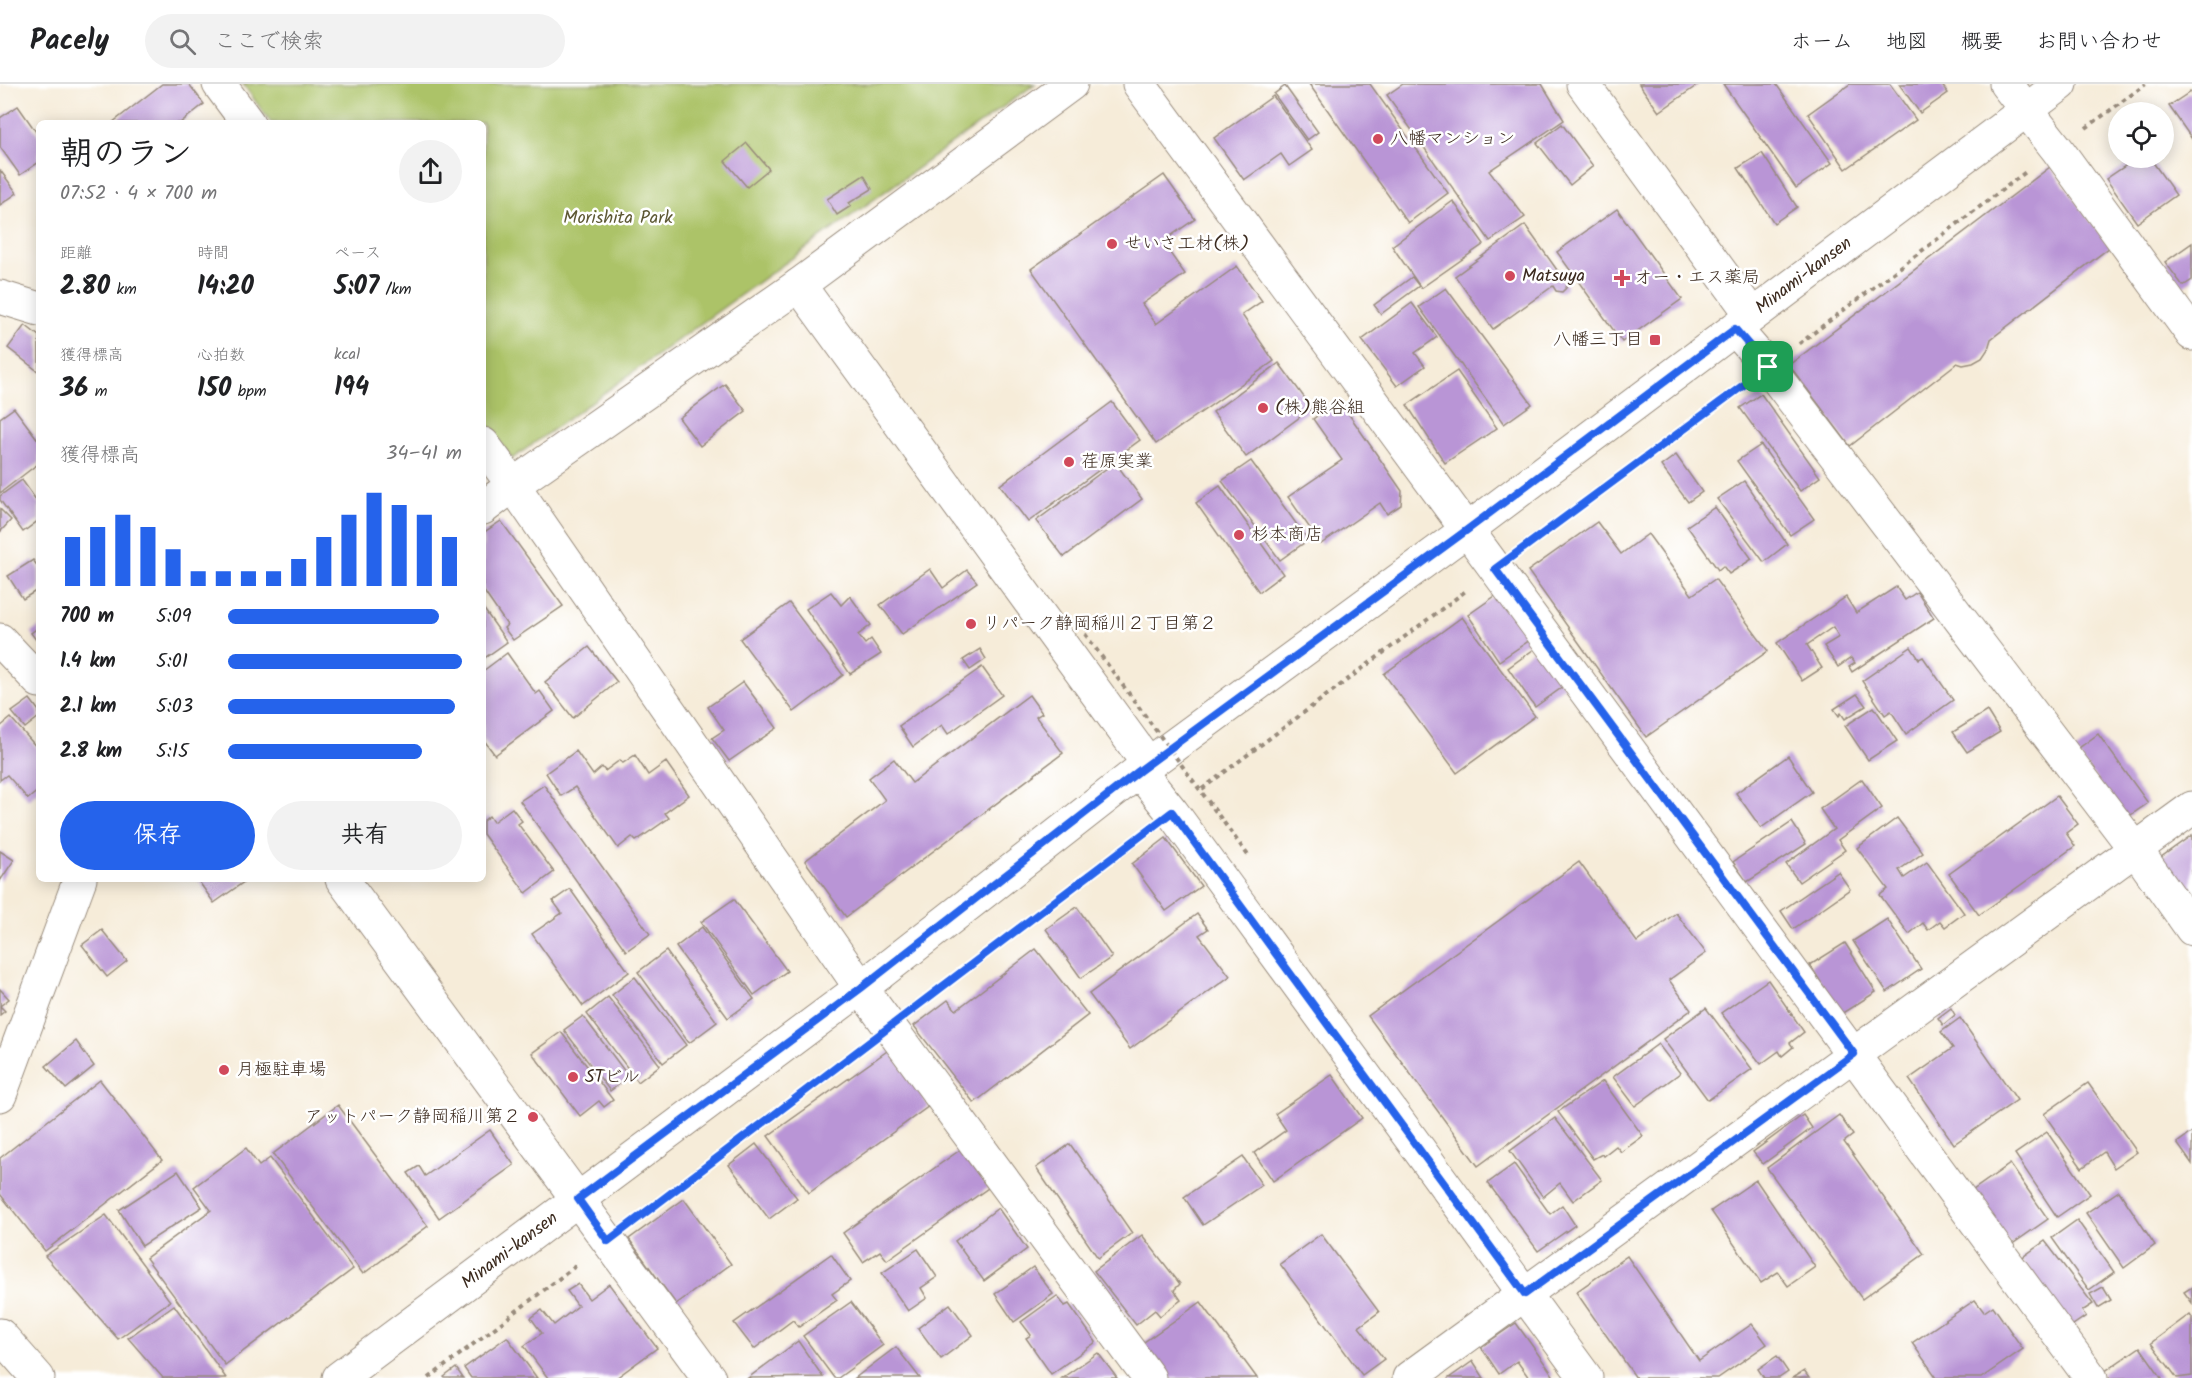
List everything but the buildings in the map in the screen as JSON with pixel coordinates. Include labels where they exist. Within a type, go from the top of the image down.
[{"type":"street","points":[[219,84],[246,120]]},
{"type":"street","points":[[486,506],[799,285],[1071,84]]},
{"type":"street","points":[[1139,84],[2091,1378]]},
{"type":"street","points":[[1583,84],[1743,322],[1768,367],[2136,850],[2192,929]]},
{"type":"street","points":[[2007,84],[2192,334]]},
{"type":"street","name":"Minami-kansen","points":[[358,1373],[578,1199],[861,988],[1144,768],[1467,530],[2061,84]]},
{"type":"street","points":[[799,285],[1144,768],[1172,812],[1586,1378]]},
{"type":"street","points":[[0,297],[36,308]]},
{"type":"street","points":[[486,448],[861,988],[1149,1378]]},
{"type":"street","points":[[0,640],[36,678]]},
{"type":"street","points":[[1409,1378],[2192,808]]},
{"type":"street","points":[[0,1095],[79,882]]},
{"type":"street","points":[[344,882],[709,1378]]},
{"type":"street","points":[[0,1335],[38,1378]]},
{"type":"path","points":[[429,1378],[1172,812],[2146,84]]},
{"type":"path","points":[[1085,634],[1250,858]]},
{"type":"green space","name":"Morishita Park","points":[[243,84],[1035,84],[512,459],[486,422],[486,120],[269,120]]},
{"type":"place","name":"八幡マンション","points":[[1378,139]]},
{"type":"place","name":"せいさ工材(株)","points":[[1112,244]]},
{"type":"place","name":"Matsuya","points":[[1510,276]]},
{"type":"place","name":"オー・エス薬局","points":[[1622,278]]},
{"type":"place","name":"八幡三丁目","points":[[1655,340]]},
{"type":"place","name":"(株)熊谷組","points":[[1263,408]]},
{"type":"place","name":"荏原実業","points":[[1069,462]]},
{"type":"place","name":"杉本商店","points":[[1239,535]]},
{"type":"place","name":"リパーク静岡稲川２丁目第２","points":[[971,624]]},
{"type":"place","name":"月極駐車場","points":[[224,1070]]},
{"type":"place","name":"STビル","points":[[573,1077]]},
{"type":"place","name":"アットパーク静岡稲川第２","points":[[533,1117]]},
{"type":"route","points":[[1735,329],[1768,367],[1495,569],[1854,1054],[1525,1294],[1172,812],[608,1241],[578,1199],[861,988],[1139,771],[1467,530],[1735,329]]}]
